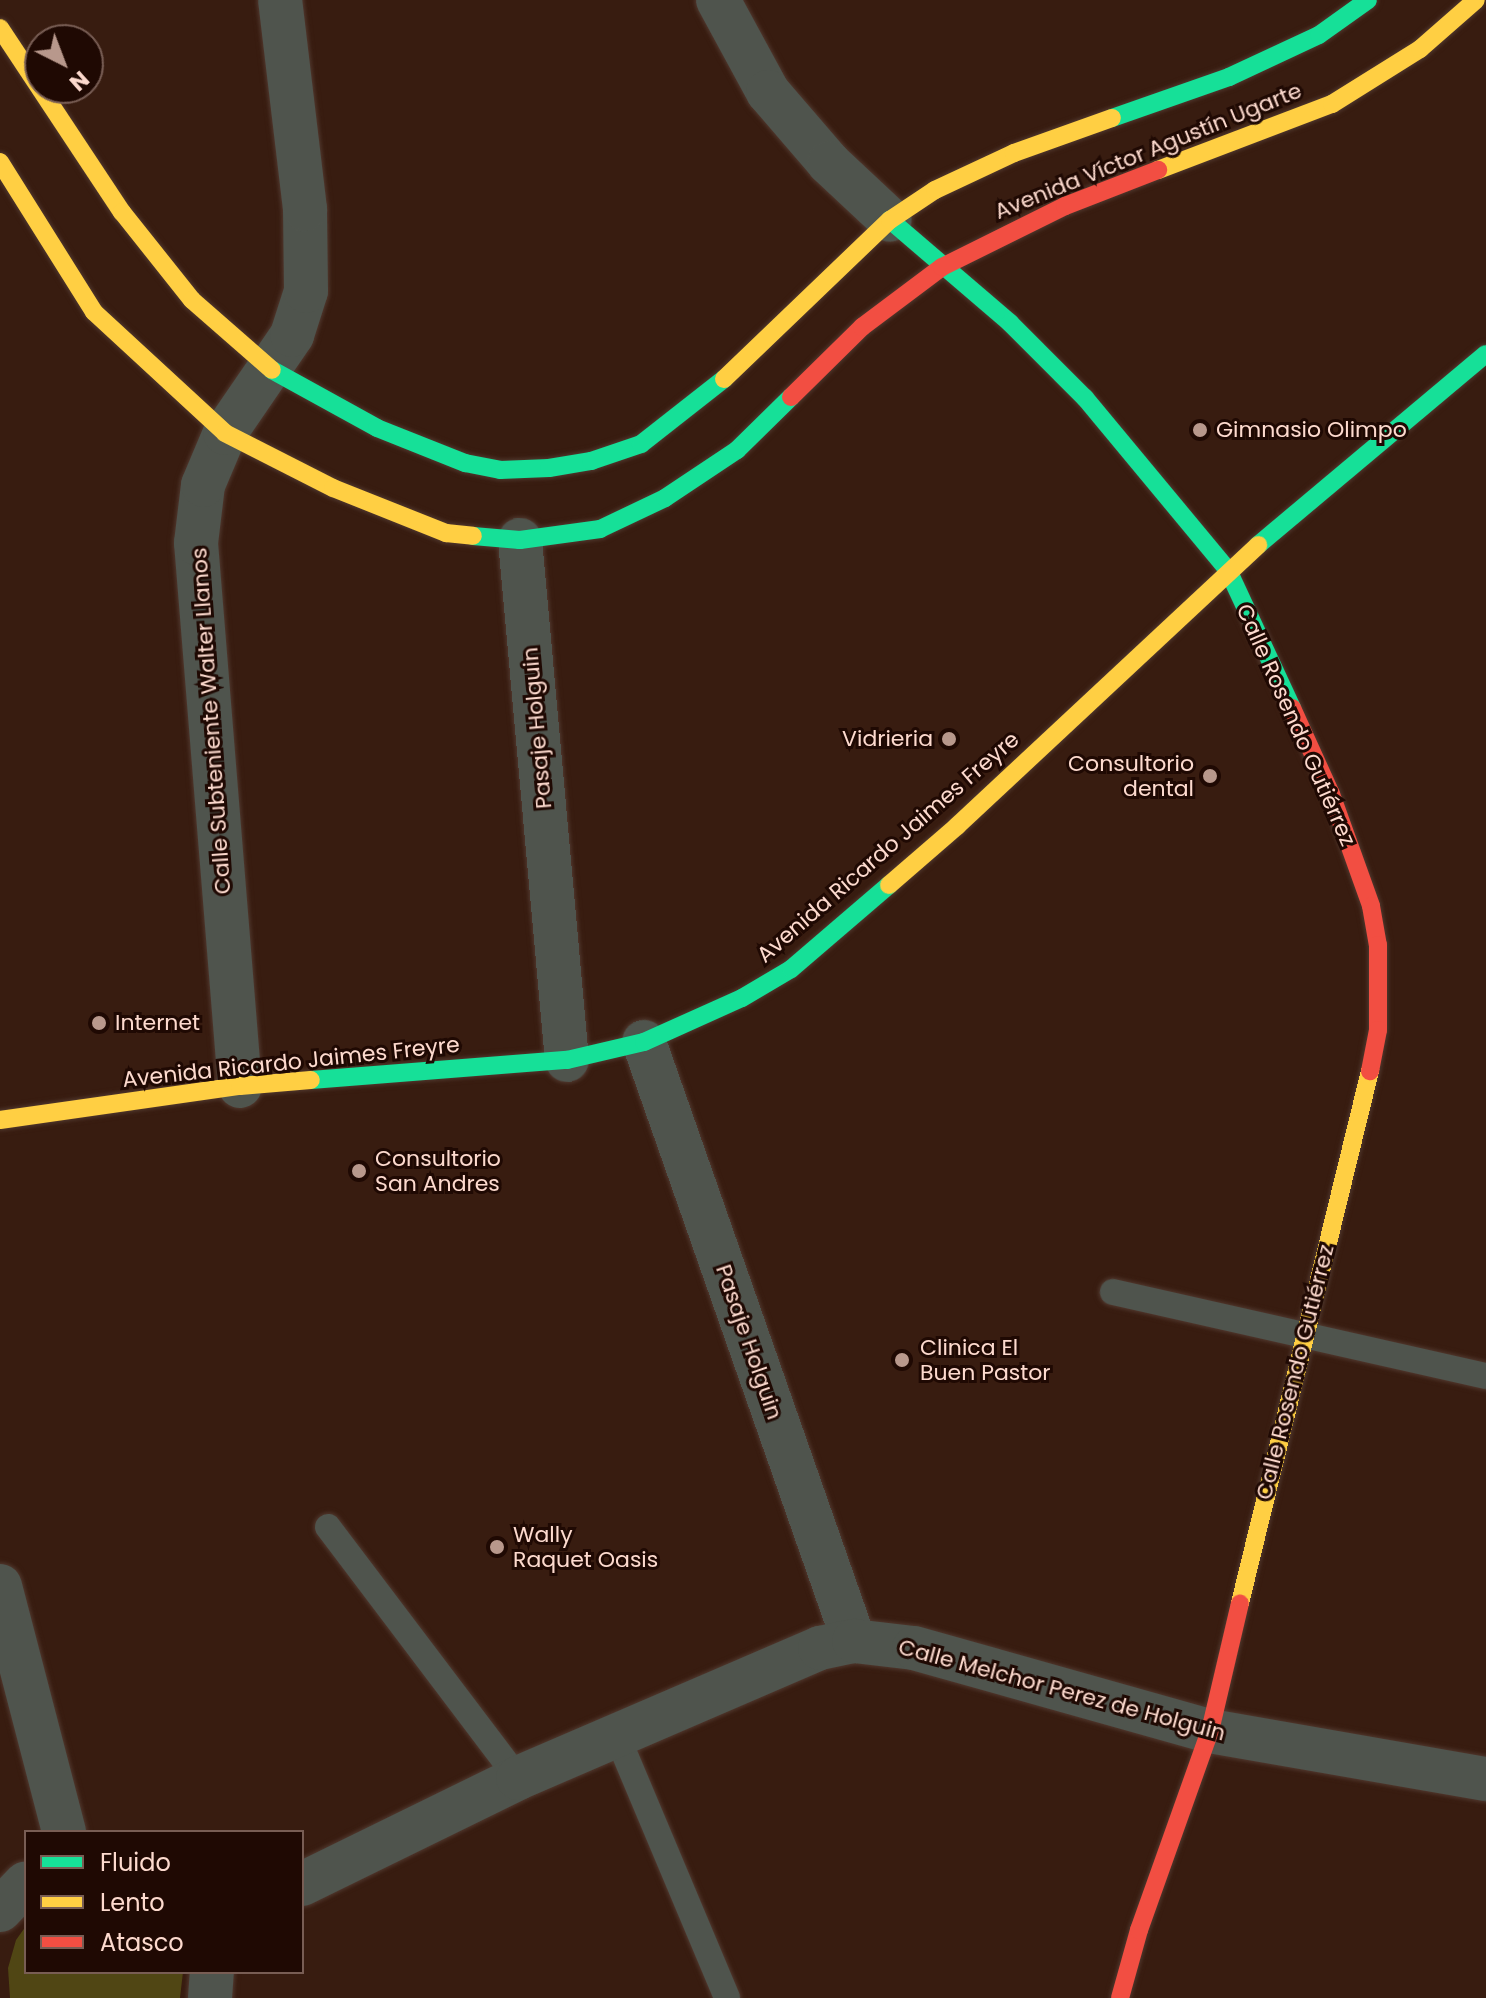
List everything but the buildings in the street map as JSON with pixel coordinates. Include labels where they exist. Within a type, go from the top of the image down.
[{"type":"street","name":"Calle Subteniente Walter Llanos","points":[[240,1086],[196,543],[203,485],[225,433],[292,335],[306,291],[305,209],[280,0]]},
{"type":"street","name":"Calle Rosendo Gutiérrez","points":[[718,0],[768,92],[829,163],[942,267],[1010,323],[1085,398],[1228,570],[1331,794],[1371,906],[1378,945],[1378,1030],[1210,1731],[1139,1930],[1120,1998]]},
{"type":"street","name":"Avenida Víctor Agustín Ugarte","points":[[0,28],[122,212],[192,300],[269,368],[377,428],[465,463],[500,470],[549,468],[591,461],[641,444],[716,386],[890,220],[935,190],[1014,153],[1229,77],[1319,35],[1368,0]]},
{"type":"street","name":"Avenida Víctor Agustín Ugarte","points":[[0,162],[94,312],[225,433],[333,488],[446,533],[520,540],[600,529],[665,498],[737,450],[862,327],[942,267],[1065,206],[1332,104],[1420,49],[1476,0]]},
{"type":"street","name":"Avenida Ricardo Jaimes Freyre","points":[[0,1120],[240,1086],[567,1060],[644,1042],[742,998],[791,969],[957,826],[1228,570],[1486,354]]},
{"type":"street","name":"Pasaje Holguin","points":[[520,540],[567,1060]]},
{"type":"street","name":"Pasaje Holguin","points":[[644,1042],[854,1641]]},
{"type":"street","points":[[0,1586],[63,1830]]},
{"type":"street","name":"Calle Melchor Perez de Holguin","points":[[304,1883],[518,1778],[820,1648],[854,1641],[914,1648],[1210,1731],[1486,1779]]},
{"type":"street","points":[[0,1910],[24,1885]]},
{"type":"street","points":[[210,1998],[212,1974]]},
{"type":"lane","points":[[1113,1292],[1486,1376]]},
{"type":"lane","points":[[328,1527],[518,1778]]},
{"type":"lane","points":[[617,1736],[727,1998]]},
{"type":"shaded area","points":[[24,1929],[24,1974],[183,1974],[180,1998],[10,1998],[8,1968],[16,1940]]},
{"type":"traffic: fast","points":[[1112,118],[1229,77],[1319,35],[1368,0]]},
{"type":"traffic: fast","points":[[890,220],[1010,323],[1085,398],[1228,570],[1292,708]]},
{"type":"traffic: fast","points":[[1258,545],[1486,354]]},
{"type":"traffic: fast","points":[[272,370],[377,428],[465,463],[500,470],[549,468],[591,461],[641,444],[724,379]]},
{"type":"traffic: fast","points":[[473,536],[520,540],[600,529],[665,498],[737,450],[791,397]]},
{"type":"traffic: fast","points":[[311,1080],[567,1060],[644,1042],[742,998],[791,969],[889,885]]},
{"type":"traffic: slow","points":[[1158,170],[1332,104],[1420,49],[1476,0]]},
{"type":"traffic: slow","points":[[0,28],[122,212],[192,300],[272,370]]},
{"type":"traffic: slow","points":[[724,379],[890,220],[935,190],[1014,153],[1112,118]]},
{"type":"traffic: slow","points":[[0,162],[94,312],[225,433],[333,488],[446,533],[473,536]]},
{"type":"traffic: slow","points":[[889,885],[957,826],[1258,545]]},
{"type":"traffic: slow","points":[[1240,1603],[1370,1071]]},
{"type":"traffic: slow","points":[[0,1120],[240,1086],[311,1080]]},
{"type":"traffic: jam","points":[[791,397],[862,327],[942,267],[1065,206],[1158,170]]},
{"type":"traffic: jam","points":[[1292,708],[1331,794],[1371,906],[1378,945],[1378,1030],[1370,1071]]},
{"type":"traffic: jam","points":[[1120,1998],[1139,1930],[1210,1731],[1240,1603]]},
{"type":"place","name":"Gimnasio Olimpo","points":[[1200,430]]},
{"type":"place","name":"Vidrieria","points":[[949,739]]},
{"type":"place","name":"Consultorio dental","points":[[1210,776]]},
{"type":"place","name":"Internet","points":[[99,1023]]},
{"type":"place","name":"Consultorio San Andres","points":[[359,1171]]},
{"type":"place","name":"Clinica El Buen Pastor","points":[[902,1360]]},
{"type":"place","name":"Wally Raquet Oasis","points":[[497,1547]]}]
